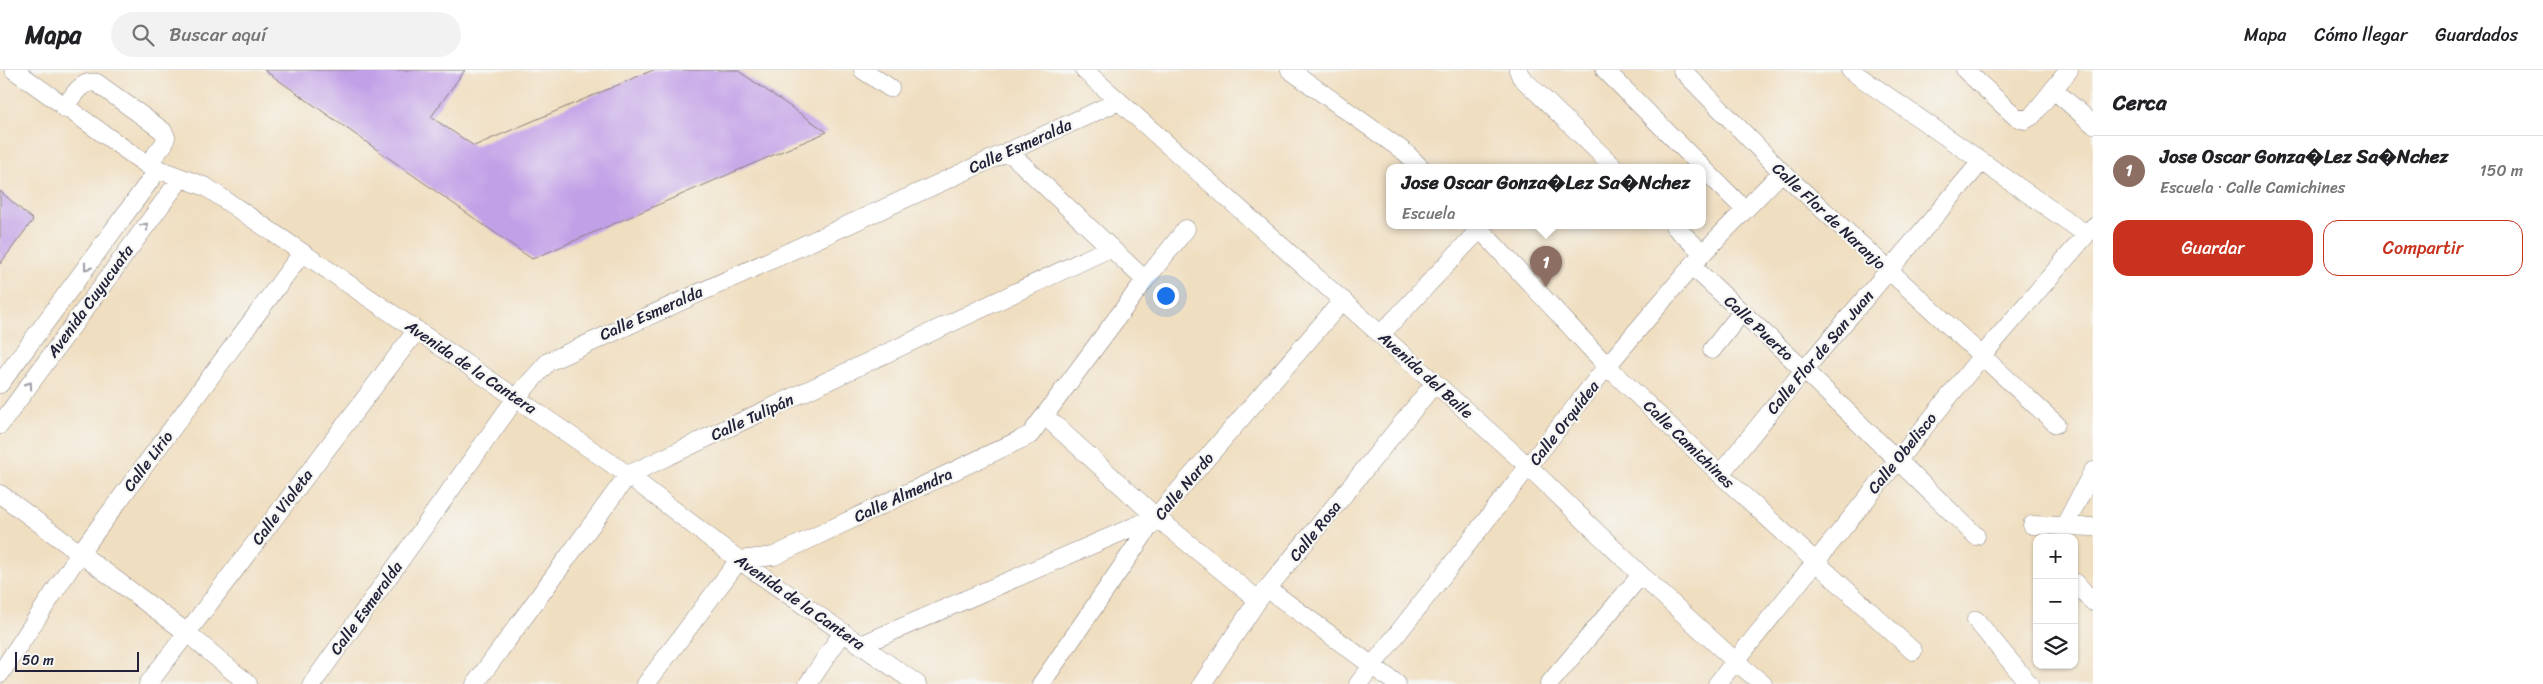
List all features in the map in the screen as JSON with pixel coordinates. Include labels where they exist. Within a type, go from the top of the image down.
[{"type":"street","name":"Avenida de la Cantera","points":[[14,70],[64,108],[152,168],[206,187],[417,330],[628,475],[738,560],[917,684]]},
{"type":"street","points":[[863,70],[890,88]]},
{"type":"street","name":"Avenida del Baile","points":[[1084,70],[1530,467],[1641,575],[1735,661],[1763,684]]},
{"type":"street","points":[[1290,70],[1406,153],[1417,164]]},
{"type":"street","points":[[1518,70],[1521,77],[1611,164]]},
{"type":"street","points":[[1605,70],[1699,164]]},
{"type":"street","name":"Calle Flor de Naranjo","points":[[1682,70],[1782,172],[2056,424]]},
{"type":"street","points":[[1850,70],[1980,162],[2090,231]]},
{"type":"street","points":[[1965,70],[2016,117],[2026,120],[2032,116],[2069,70]]},
{"type":"street","name":"Avenida Cuyucuata","points":[[0,384],[152,168],[166,138],[163,131],[98,83],[90,81],[82,84],[64,108]]},
{"type":"street","points":[[2054,90],[2093,124]]},
{"type":"street","name":"Calle Esmeralda","points":[[312,684],[516,398],[548,362],[558,355],[1119,101]]},
{"type":"street","points":[[1008,151],[1145,280]]},
{"type":"street","name":"Calle Flor de San Juan","points":[[1720,474],[1804,370],[1980,162]]},
{"type":"street","points":[[1706,171],[1745,210]]},
{"type":"street","name":"Calle Orquídea","points":[[1358,684],[1371,665],[1530,467],[1607,366],[1697,260],[1782,172]]},
{"type":"street","name":"Avenida Cuyucuata","points":[[0,425],[181,178]]},
{"type":"street","name":"Calle Almendra","points":[[738,560],[774,556],[1030,435],[1145,280],[1186,229]]},
{"type":"street","points":[[1381,334],[1476,229]]},
{"type":"street","name":"Calle Camichines","points":[[1480,229],[1607,366],[1814,562],[1913,651]]},
{"type":"street","name":"Calle Puerto","points":[[1676,229],[1697,260],[1742,312],[1976,536]]},
{"type":"street","name":"Calle Obelisco","points":[[1716,684],[1981,357],[2090,231]]},
{"type":"street","name":"Calle Tulipán","points":[[474,684],[628,475],[1110,248]]},
{"type":"street","name":"Calle Lirio","points":[[0,674],[80,553],[302,252]]},
{"type":"street","name":"Calle Nardo","points":[[1041,684],[1156,517],[1342,300]]},
{"type":"street","points":[[1712,350],[1742,312]]},
{"type":"street","name":"Calle Violeta","points":[[148,684],[417,330]]},
{"type":"street","name":"Calle Rosa","points":[[1202,684],[1263,595],[1435,383]]},
{"type":"street","points":[[1045,416],[1156,517],[1263,595],[1397,684]]},
{"type":"street","points":[[2065,525],[2093,471]]},
{"type":"street","points":[[0,494],[186,632],[248,684]]},
{"type":"street","points":[[861,645],[1156,517]]},
{"type":"street","points":[[2032,525],[2093,526]]},
{"type":"street","points":[[646,684],[738,560]]},
{"type":"street","points":[[1550,684],[1641,575]]},
{"type":"street","points":[[2078,585],[2093,602]]},
{"type":"street","points":[[1976,620],[2029,684]]},
{"type":"street","points":[[808,684],[843,632]]},
{"type":"building","points":[[264,70],[465,70],[431,117],[474,146],[653,70],[737,70],[827,132],[532,259]]},
{"type":"building","points":[[0,191],[33,220],[0,264]]},
{"type":"place","name":"Jose Oscar Gonza�Lez Sa�Nchez","points":[[1546,287]]}]
